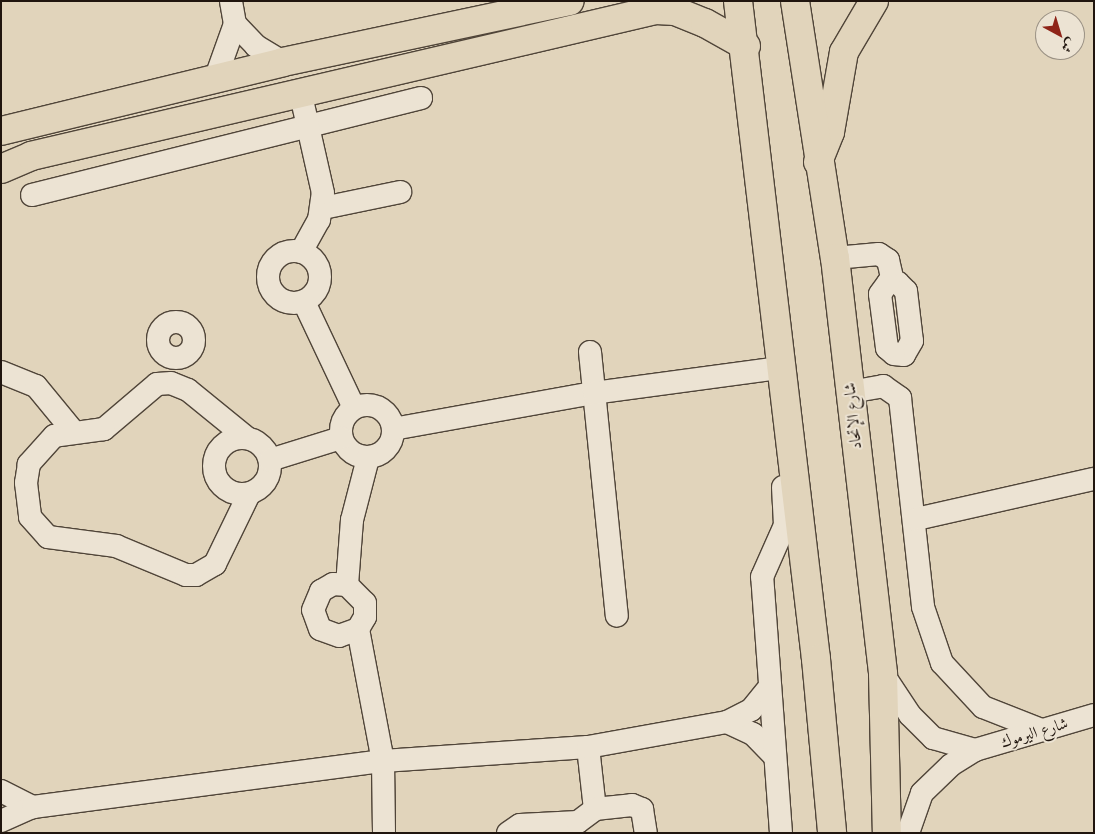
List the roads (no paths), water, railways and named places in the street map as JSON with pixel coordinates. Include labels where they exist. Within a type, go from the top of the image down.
[{"type":"main road","points":[[1,131],[216,77],[570,1]]},
{"type":"main road","points":[[738,1],[746,46],[832,833]]},
{"type":"main road","name":"شارع الإتحاد","points":[[795,1],[818,162],[835,258],[883,674],[886,833]]},
{"type":"main road","points":[[818,162],[830,132],[844,52],[874,1]]},
{"type":"main road","points":[[1,169],[26,158],[301,95],[656,10],[675,12],[705,23],[746,46]]},
{"type":"street","points":[[216,77],[235,24],[231,1]]},
{"type":"street","points":[[235,24],[256,46],[283,62]]},
{"type":"street","points":[[301,95],[323,208],[301,252]]},
{"type":"street","points":[[32,195],[421,98]]},
{"type":"street","points":[[323,208],[400,192]]},
{"type":"street","points":[[301,252],[312,258],[320,276],[314,294],[304,302],[278,299],[267,276],[281,254],[301,252]]},
{"type":"street","points":[[835,258],[879,254],[888,260],[893,282],[883,287],[881,300],[888,348],[900,355],[895,391],[902,406],[916,519],[925,617],[942,663],[983,707],[1039,729]]},
{"type":"street","points":[[304,302],[354,408]]},
{"type":"street","points":[[590,352],[617,616]]},
{"type":"street","points":[[186,355],[193,372],[188,390]]},
{"type":"street","points":[[393,429],[594,393],[780,368]]},
{"type":"street","points":[[1,372],[36,386],[73,431]]},
{"type":"street","points":[[171,383],[188,390],[247,438],[262,445],[270,460],[268,477],[249,494],[215,564],[196,575],[176,571],[116,546],[48,537],[30,517],[29,464],[47,442],[73,431],[115,423],[144,391],[157,384],[171,383]]},
{"type":"street","points":[[850,392],[882,386],[895,391]]},
{"type":"street","points":[[354,408],[379,408],[393,429],[386,449],[368,458],[348,450],[341,438],[344,418],[354,408]]},
{"type":"street","points":[[781,833],[772,754],[762,577],[785,525],[782,455],[788,430]]},
{"type":"street","points":[[247,438],[219,448],[213,467],[221,486],[239,495],[249,494]]},
{"type":"street","points":[[270,460],[341,438]]},
{"type":"street","points":[[347,584],[352,520],[368,458]]},
{"type":"street","points":[[916,519],[1094,479]]},
{"type":"street","points":[[333,584],[347,584],[365,603],[365,617],[358,629],[346,636],[332,636],[320,629],[314,617],[314,603],[321,591],[333,584]]},
{"type":"street","points":[[358,629],[383,761],[384,833]]},
{"type":"street","points":[[883,674],[910,715],[933,738],[975,750]]},
{"type":"street","points":[[1,821],[33,807],[383,761],[588,747],[727,722],[751,710],[768,689]]},
{"type":"street","name":"شارع اليرموك","points":[[908,833],[916,805],[930,783],[975,750],[1039,729],[1094,715]]},
{"type":"street","points":[[727,722],[752,734],[772,754]]},
{"type":"street","points":[[584,821],[588,747]]},
{"type":"street","points":[[1,791],[33,807]]},
{"type":"street","points":[[508,833],[520,825],[584,821],[635,805],[645,825]]}]
